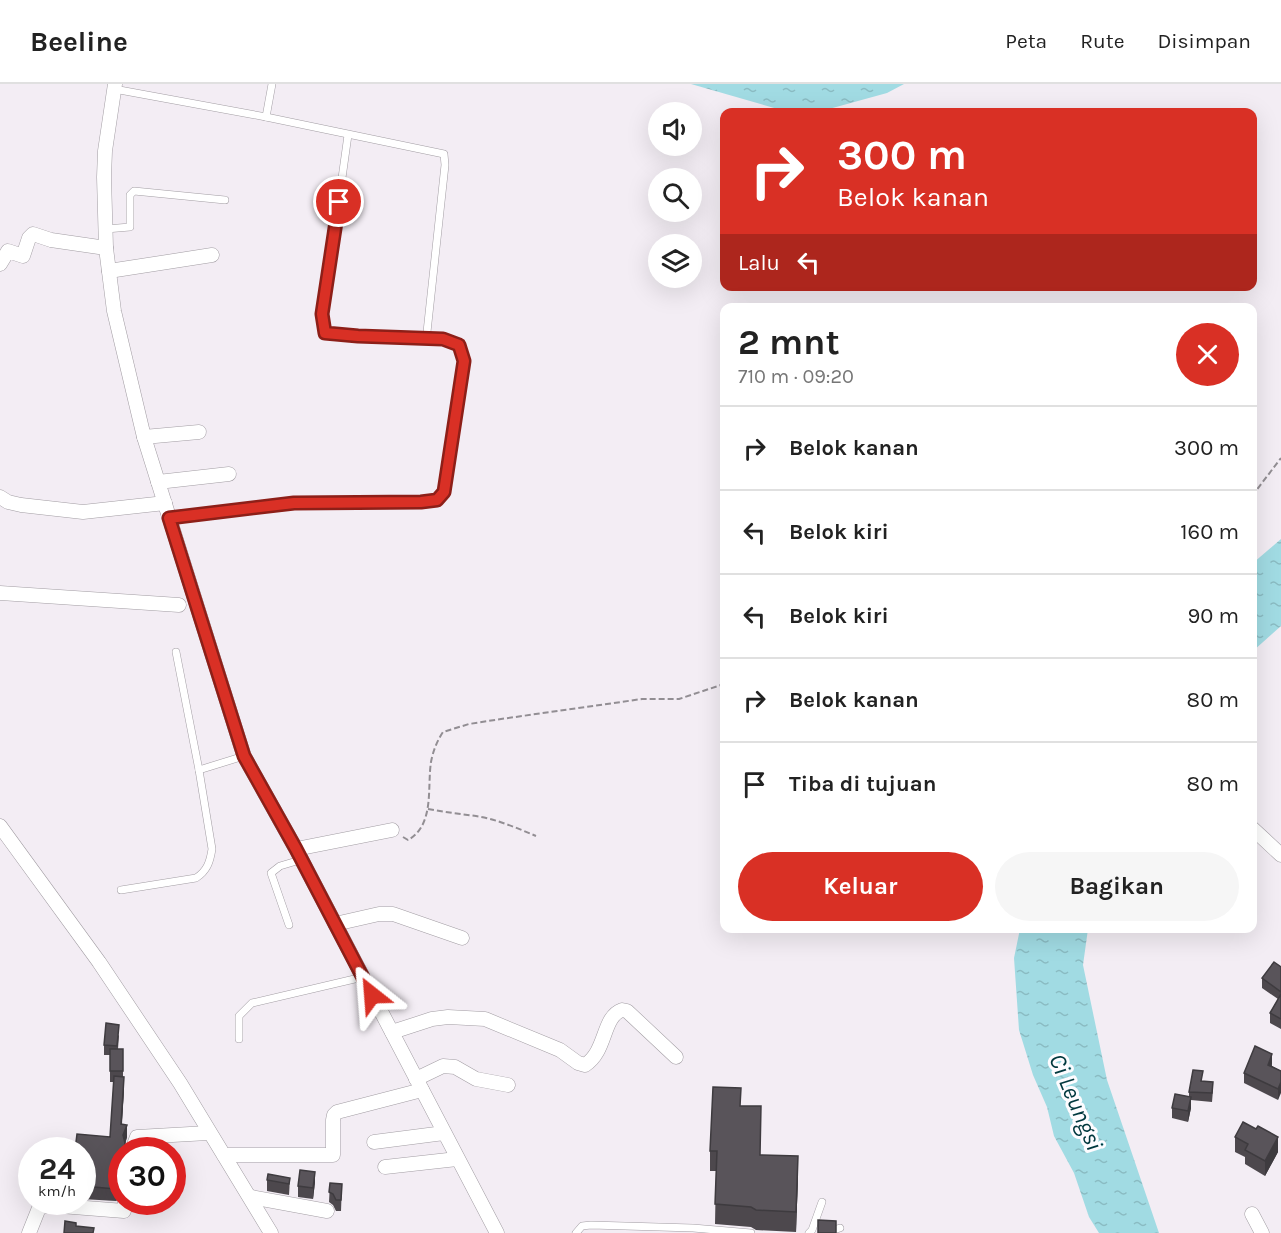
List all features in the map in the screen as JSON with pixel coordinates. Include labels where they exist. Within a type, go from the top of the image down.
[{"type":"street","points":[[114,86],[105,151],[106,248],[114,311],[144,437],[244,756],[497,1233]]},
{"type":"street","points":[[0,264],[8,250],[23,256],[29,238],[33,234],[51,240],[106,248]]},
{"type":"street","points":[[109,271],[212,255]]},
{"type":"street","points":[[144,437],[199,432]]},
{"type":"street","points":[[158,482],[229,474]]},
{"type":"street","points":[[0,497],[8,502],[21,505],[82,512],[165,503]]},
{"type":"street","points":[[0,593],[179,605]]},
{"type":"street","points":[[0,825],[99,962],[180,1083],[208,1133],[224,1155],[271,1233]]},
{"type":"street","points":[[298,854],[392,830]]},
{"type":"street","points":[[1257,833],[1281,855]]},
{"type":"street","points":[[335,924],[379,914],[393,914],[462,939]]},
{"type":"street","points":[[392,1032],[432,1019],[448,1017],[485,1019],[560,1050],[578,1063],[585,1065],[601,1048],[608,1025],[614,1015],[622,1010],[627,1011],[676,1057]]},
{"type":"street","points":[[224,1155],[333,1155],[334,1115],[419,1085],[443,1066],[455,1067],[476,1079],[508,1085]]},
{"type":"street","points":[[137,1137],[208,1133]]},
{"type":"street","points":[[374,1142],[444,1133]]},
{"type":"street","points":[[385,1167],[457,1159]]},
{"type":"street","points":[[250,1197],[327,1211]]},
{"type":"street","points":[[29,1233],[39,1208],[48,1205],[108,1210]]},
{"type":"street","points":[[1252,1214],[1262,1233]]},
{"type":"lane","points":[[266,117],[272,84]]},
{"type":"lane","points":[[114,86],[444,154],[445,165],[428,340]]},
{"type":"lane","points":[[169,518],[294,503],[421,502],[437,500],[444,492],[464,361],[459,345],[443,339],[325,333],[322,314],[348,135]]},
{"type":"lane","points":[[106,229],[130,227],[130,195],[134,191],[225,200]]},
{"type":"lane","points":[[121,890],[195,878],[204,872],[210,861],[212,849],[176,652]]},
{"type":"lane","points":[[199,770],[244,756]]},
{"type":"lane","points":[[289,925],[271,873],[298,854]]},
{"type":"lane","points":[[239,1039],[239,1016],[252,1003],[363,977]]},
{"type":"lane","points":[[809,1233],[822,1202]]},
{"type":"lane","points":[[576,1233],[582,1226],[591,1225],[693,1228],[751,1233]]},
{"type":"lane","points":[[823,1233],[840,1228]]},
{"type":"path","points":[[1257,489],[1281,458]]},
{"type":"path","points":[[392,830],[408,840],[415,836],[428,809],[431,763],[437,742],[443,732],[490,721],[642,699],[679,699],[720,685]]},
{"type":"path","points":[[428,809],[477,816],[536,836]]},
{"type":"water","points":[[691,84],[904,84],[887,93],[833,108],[774,108]]},
{"type":"water","points":[[1281,539],[1281,626],[1257,647],[1257,560]]},
{"type":"water","name":"Ci Leungsi","points":[[1019,933],[1087,933],[1083,965],[1107,1080],[1159,1233],[1099,1233],[1089,1217],[1074,1173],[1054,1136],[1047,1107],[1033,1075],[1019,1030],[1014,958]]},
{"type":"building","points":[[1274,962],[1281,967],[1281,992],[1262,978]]},
{"type":"building","points":[[1281,994],[1281,1019],[1270,1013]]},
{"type":"building","points":[[106,1023],[119,1025],[117,1046],[104,1045]]},
{"type":"building","points":[[1255,1046],[1272,1054],[1268,1065],[1281,1071],[1281,1082],[1278,1089],[1244,1073]]},
{"type":"building","points":[[110,1049],[123,1049],[123,1071],[110,1071]]},
{"type":"building","points":[[1193,1070],[1203,1071],[1201,1081],[1213,1082],[1212,1093],[1189,1092]]},
{"type":"building","points":[[114,1076],[124,1077],[121,1124],[127,1125],[124,1137],[110,1137]]},
{"type":"building","points":[[713,1087],[741,1088],[740,1106],[761,1106],[760,1155],[798,1156],[796,1212],[756,1210],[751,1207],[715,1204],[717,1151],[710,1151]]},
{"type":"building","points":[[1175,1094],[1191,1097],[1188,1111],[1172,1108]]},
{"type":"building","points":[[1243,1122],[1256,1129],[1258,1126],[1278,1137],[1265,1161],[1245,1150],[1248,1144],[1235,1137]]},
{"type":"building","points":[[77,1134],[110,1137],[108,1137],[108,1188],[96,1187],[96,1137],[77,1137]]},
{"type":"building","points":[[300,1170],[315,1172],[313,1188],[298,1186]]},
{"type":"building","points":[[268,1174],[290,1178],[289,1184],[267,1180]]},
{"type":"building","points":[[330,1183],[342,1184],[341,1200],[336,1200],[329,1192]]},
{"type":"building","points":[[818,1220],[836,1221],[836,1233],[818,1233]]},
{"type":"building","points":[[65,1221],[76,1223],[76,1226],[94,1228],[93,1233],[64,1233]]},
{"type":"route","points":[[339,202],[322,314],[325,333],[443,339],[459,345],[464,361],[444,492],[437,500],[421,502],[294,503],[169,518],[244,756],[296,849],[372,995]]}]
